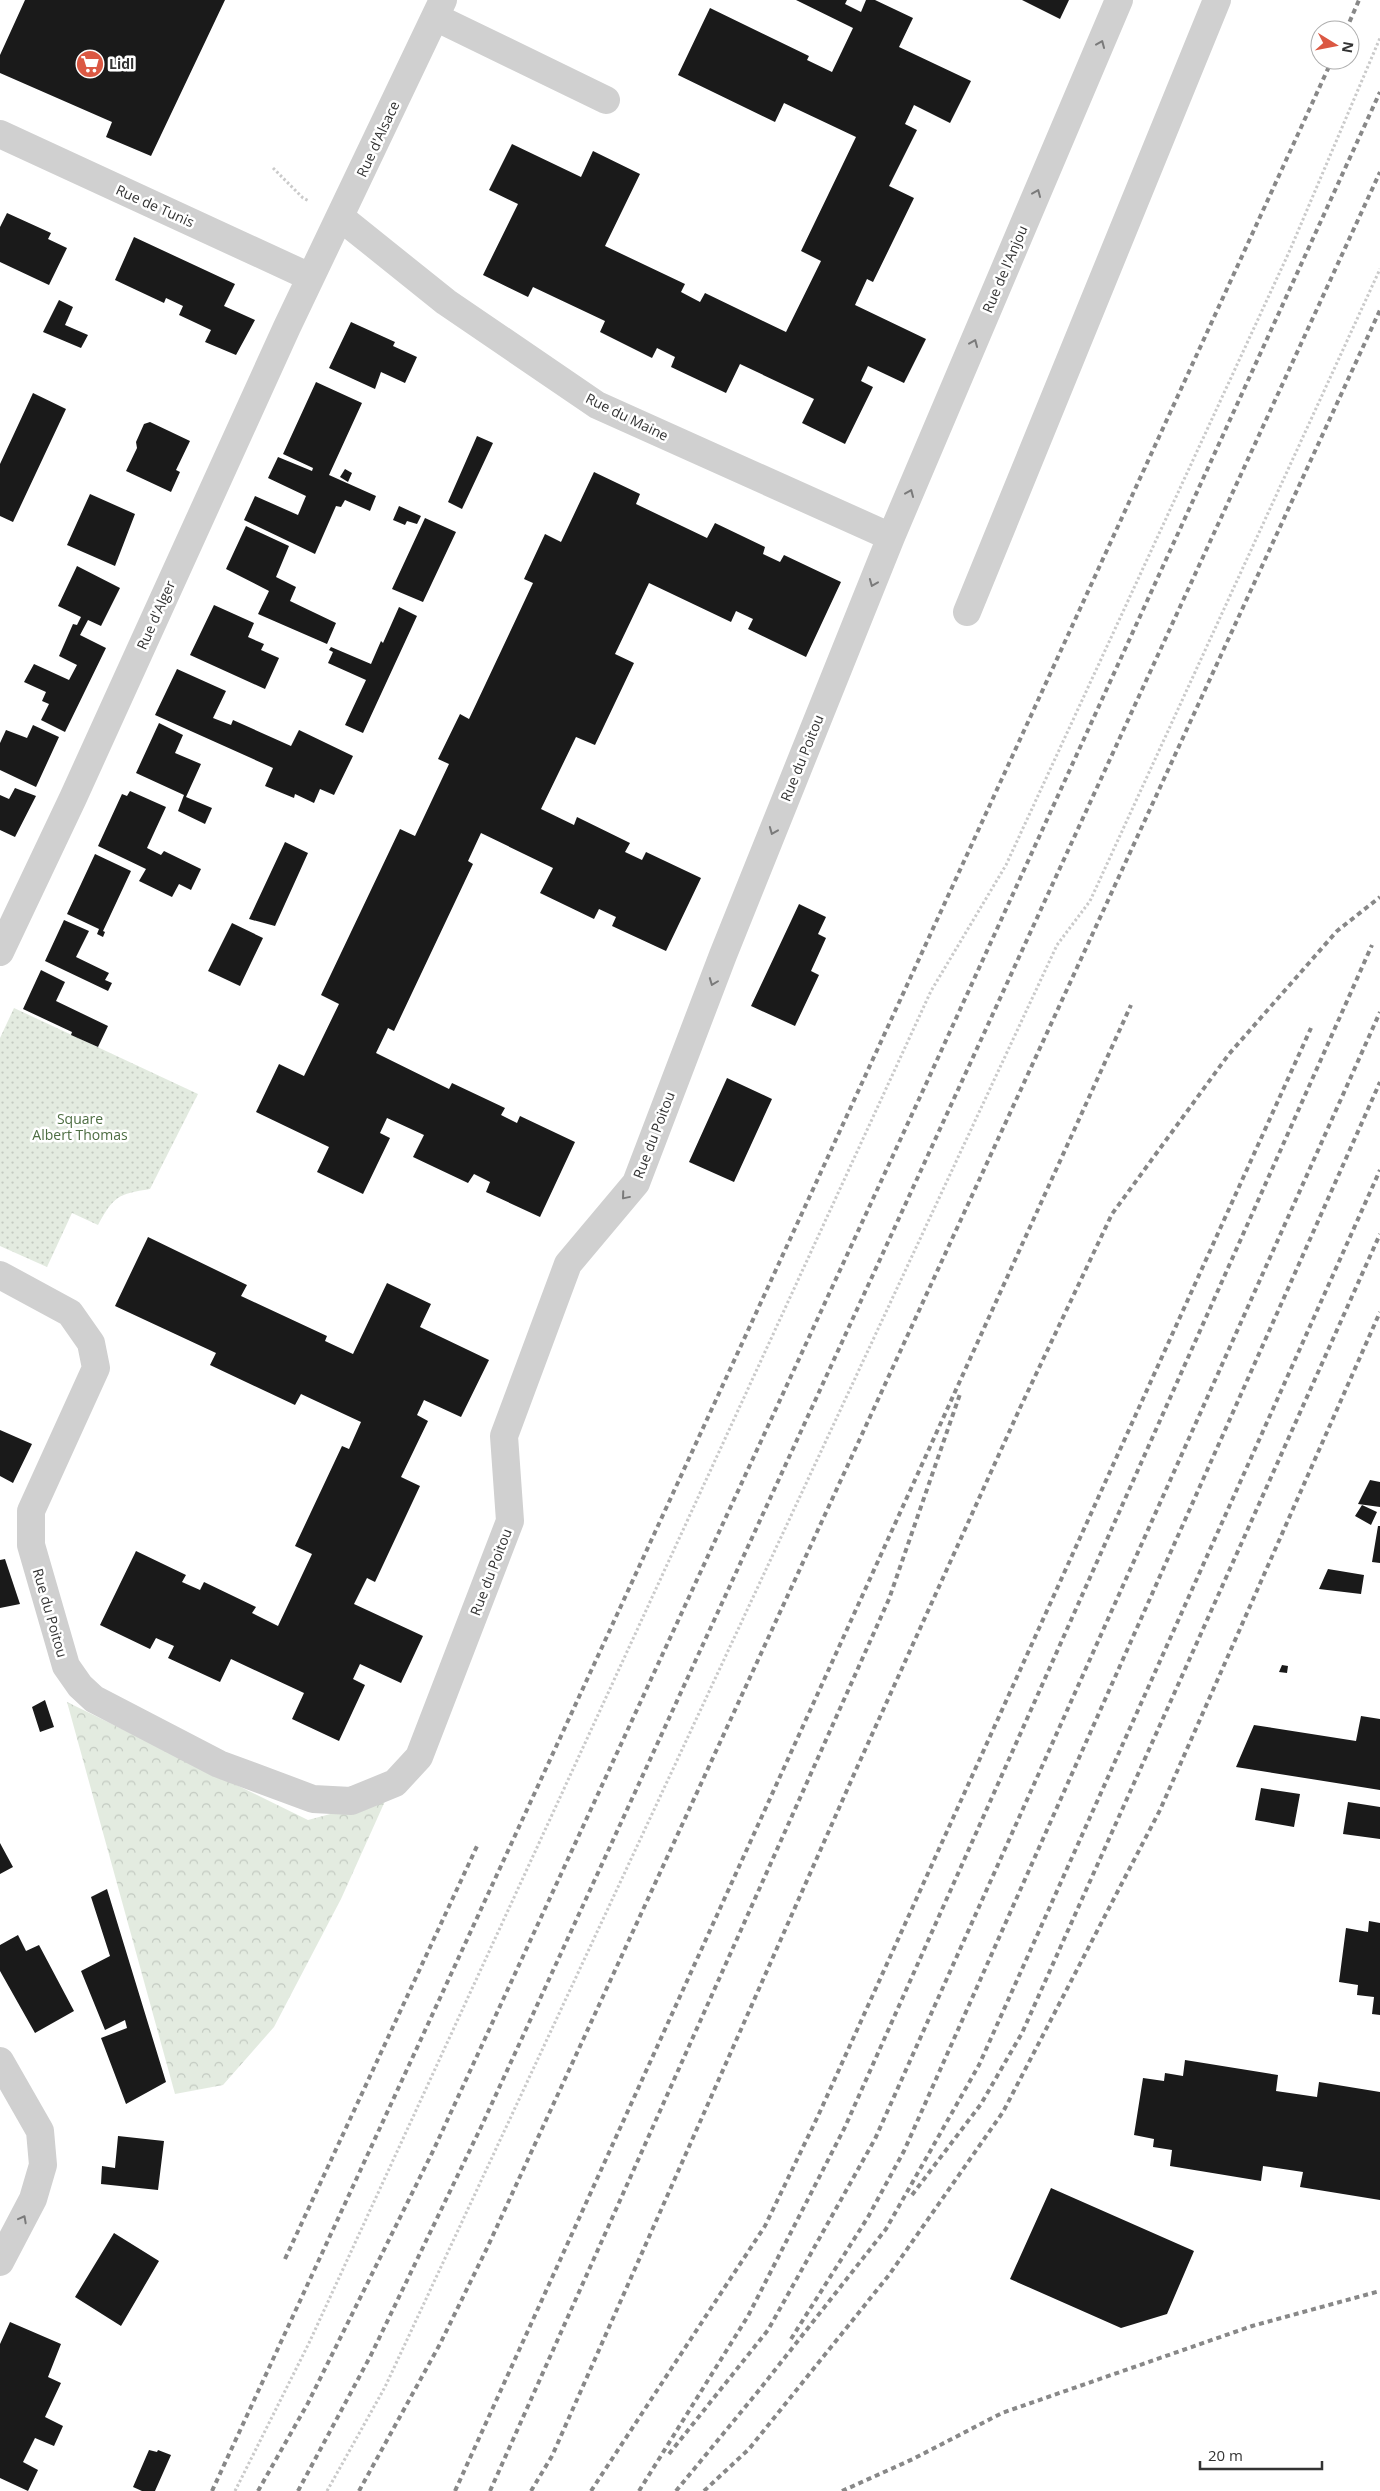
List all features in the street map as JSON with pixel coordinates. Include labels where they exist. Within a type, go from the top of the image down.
[{"type":"street","name":"Rue de l'Anjou","points":[[891,537],[1120,0]]},
{"type":"street","points":[[968,612],[1217,0]]},
{"type":"street","points":[[439,8],[606,100]]},
{"type":"street","name":"Rue d'Alsace","points":[[310,277],[439,8]]},
{"type":"street","name":"Rue de Tunis","points":[[0,134],[310,277]]},
{"type":"street","name":"Rue du Maine","points":[[340,217],[446,302],[597,404],[891,537]]},
{"type":"street","name":"Rue d'Alger","points":[[0,952],[73,798],[310,277]]},
{"type":"street","name":"Rue du Poitou","points":[[0,1275],[70,1313],[91,1343],[96,1368],[31,1510],[31,1545],[66,1666],[80,1686],[94,1699],[219,1764],[313,1799],[351,1801],[395,1783],[419,1757],[510,1521],[504,1436],[568,1264],[636,1183],[723,955],[891,537]]},
{"type":"street","points":[[0,2061],[40,2131],[44,2165],[33,2199],[0,2262]]},
{"type":"path","points":[[235,2491],[313,2334],[931,991],[1006,865],[1290,250],[1380,38]]},
{"type":"path","points":[[273,168],[303,198],[340,217]]},
{"type":"path","points":[[327,2491],[385,2387],[1057,945],[1090,901],[1380,269]]},
{"type":"green space","name":"Square Albert Thomas","points":[[14,1008],[198,1094],[150,1189],[118,1198],[108,1208],[98,1225],[72,1213],[47,1267],[0,1246],[0,1038]]},
{"type":"green space","points":[[67,1702],[308,1820],[386,1799],[341,1899],[274,2027],[223,2085],[175,2094]]},
{"type":"building","name":"Lidl","points":[[25,0],[225,0],[151,156],[106,137],[112,122],[0,73],[0,55]]},
{"type":"building","points":[[796,0],[847,0],[845,4],[861,12],[866,0],[875,0],[913,18],[899,47],[971,81],[950,123],[914,105],[905,124],[917,130],[889,186],[914,198],[873,282],[867,279],[855,305],[926,339],[904,383],[868,366],[861,381],[873,387],[845,444],[802,423],[814,399],[740,364],[726,393],[671,367],[675,357],[657,348],[652,358],[600,332],[605,321],[533,287],[528,297],[483,275],[518,204],[489,190],[512,144],[581,177],[593,151],[640,174],[605,246],[685,284],[681,292],[700,302],[705,293],[786,332],[821,261],[801,251],[856,137],[784,103],[775,122],[678,75],[710,8],[809,56],[807,60],[832,72],[853,28]]},
{"type":"building","points":[[1022,0],[1069,0],[1060,19]]},
{"type":"building","points":[[7,213],[51,233],[48,239],[67,248],[49,285],[0,262],[0,227]]},
{"type":"building","points":[[134,237],[235,284],[224,306],[255,320],[236,355],[205,342],[211,330],[179,315],[183,306],[166,298],[164,303],[115,280]]},
{"type":"building","points":[[59,300],[73,307],[65,325],[88,335],[81,348],[43,332]]},
{"type":"building","points":[[351,322],[395,342],[393,346],[417,357],[405,383],[381,372],[375,389],[329,368]]},
{"type":"building","points":[[316,382],[362,403],[329,475],[376,496],[370,511],[345,500],[341,507],[336,506],[315,554],[244,520],[255,496],[298,515],[306,496],[268,478],[278,457],[312,471],[313,468],[283,454]]},
{"type":"building","points":[[33,393],[66,409],[13,522],[0,516],[0,464]]},
{"type":"building","points":[[150,422],[190,441],[176,470],[180,472],[171,492],[126,471],[137,448],[136,442],[144,424]]},
{"type":"building","points":[[477,436],[493,443],[462,509],[448,502]]},
{"type":"building","points":[[345,469],[352,473],[348,482],[340,477]]},
{"type":"building","points":[[594,472],[640,494],[636,504],[707,538],[715,523],[765,547],[763,554],[780,562],[784,555],[841,582],[806,657],[748,629],[753,619],[736,611],[731,622],[649,583],[615,654],[634,663],[595,745],[576,737],[541,809],[574,825],[577,817],[630,843],[625,852],[642,860],[646,852],[701,878],[666,951],[612,926],[616,917],[599,909],[594,919],[540,893],[553,868],[481,833],[468,861],[473,864],[394,1031],[388,1028],[376,1053],[449,1089],[452,1083],[505,1108],[501,1115],[517,1123],[520,1116],[575,1142],[540,1217],[486,1192],[490,1182],[474,1174],[468,1183],[413,1157],[424,1135],[387,1118],[380,1133],[390,1138],[363,1194],[317,1172],[329,1147],[256,1112],[279,1064],[304,1076],[339,1004],[321,995],[400,829],[415,836],[449,764],[438,759],[460,714],[469,719],[533,583],[524,579],[545,534],[561,542]]},
{"type":"building","points":[[90,494],[135,514],[115,566],[67,545]]},
{"type":"building","points":[[399,506],[421,516],[417,524],[407,521],[405,525],[393,520]]},
{"type":"building","points":[[425,518],[456,532],[423,602],[392,589]]},
{"type":"building","points":[[246,526],[289,546],[276,577],[296,587],[290,601],[336,623],[327,644],[258,614],[269,591],[226,569]]},
{"type":"building","points":[[77,566],[120,588],[101,626],[88,620],[80,635],[106,648],[65,732],[41,720],[49,704],[42,701],[46,692],[24,682],[34,664],[69,680],[77,665],[59,656],[73,624],[77,625],[81,617],[58,606]]},
{"type":"building","points":[[214,605],[254,623],[248,637],[264,644],[261,650],[279,658],[265,689],[190,655]]},
{"type":"building","points":[[399,607],[417,616],[363,733],[345,725],[366,680],[328,663],[333,652],[329,650],[331,647],[371,664],[381,641],[383,643]]},
{"type":"building","points":[[177,669],[226,691],[213,718],[231,725],[233,720],[291,746],[299,730],[353,756],[334,795],[320,789],[314,803],[295,794],[294,798],[265,786],[273,768],[155,715]]},
{"type":"building","points":[[159,723],[183,735],[175,753],[201,764],[186,797],[212,808],[205,824],[178,811],[184,795],[136,773]]},
{"type":"building","points":[[33,725],[59,737],[36,787],[0,770],[0,743],[6,730],[27,738]]},
{"type":"building","points":[[15,788],[36,796],[15,837],[0,830],[0,795],[9,799]]},
{"type":"building","points":[[130,791],[166,807],[147,848],[161,855],[164,851],[201,869],[191,890],[179,884],[172,897],[139,881],[146,869],[98,846],[122,794],[127,796]]},
{"type":"building","points":[[285,842],[308,853],[275,926],[249,919]]},
{"type":"building","points":[[95,854],[131,871],[103,931],[105,932],[103,937],[97,934],[99,929],[67,914]]},
{"type":"building","points":[[799,904],[826,917],[818,934],[826,938],[811,971],[819,975],[795,1026],[751,1006]]},
{"type":"building","points":[[64,920],[89,931],[76,957],[109,973],[105,980],[112,983],[108,991],[45,961]]},
{"type":"building","points":[[232,923],[263,938],[240,986],[208,971]]},
{"type":"building","points":[[41,970],[65,982],[56,1001],[108,1026],[98,1047],[71,1035],[72,1032],[23,1009]]},
{"type":"building","points":[[727,1078],[772,1099],[734,1182],[689,1162]]},
{"type":"building","points":[[148,1237],[247,1285],[241,1296],[327,1336],[325,1341],[353,1354],[387,1283],[431,1304],[420,1327],[489,1360],[461,1417],[424,1400],[417,1415],[428,1421],[401,1477],[420,1486],[375,1582],[367,1578],[354,1604],[423,1636],[401,1683],[360,1664],[353,1679],[365,1685],[339,1741],[292,1719],[304,1693],[231,1659],[220,1682],[168,1658],[174,1646],[156,1638],[150,1649],[100,1625],[136,1551],[186,1575],[182,1582],[200,1590],[204,1582],[256,1607],[252,1613],[278,1626],[312,1554],[295,1546],[342,1446],[349,1449],[361,1422],[301,1394],[295,1405],[210,1365],[216,1353],[115,1306]]},
{"type":"building","points":[[0,1430],[32,1444],[13,1483],[0,1476]]},
{"type":"building","points":[[1370,1480],[1380,1482],[1380,1507],[1358,1504]]},
{"type":"building","points":[[1362,1505],[1377,1512],[1371,1525],[1355,1516]]},
{"type":"building","points":[[1378,1526],[1380,1526],[1380,1563],[1372,1562]]},
{"type":"building","points":[[5,1559],[20,1604],[0,1608],[0,1560]]},
{"type":"building","points":[[1328,1569],[1364,1575],[1361,1594],[1319,1589]]},
{"type":"building","points":[[1282,1665],[1288,1666],[1287,1673],[1279,1672]]},
{"type":"building","points":[[45,1700],[54,1727],[40,1732],[32,1707]]},
{"type":"building","points":[[1361,1716],[1380,1719],[1380,1790],[1236,1767],[1254,1725],[1356,1741]]},
{"type":"building","points":[[1261,1788],[1300,1794],[1294,1827],[1255,1820]]},
{"type":"building","points":[[1348,1802],[1380,1807],[1380,1839],[1343,1834]]},
{"type":"building","points":[[0,1843],[13,1867],[0,1874]]},
{"type":"building","points":[[107,1889],[166,2082],[126,2104],[101,2038],[127,2028],[125,2020],[105,2030],[81,1971],[110,1956],[91,1897]]},
{"type":"building","points":[[1369,1921],[1380,1923],[1380,2015],[1372,2014],[1374,1997],[1357,1995],[1358,1985],[1339,1982],[1346,1928],[1368,1932]]},
{"type":"building","points":[[18,1935],[26,1951],[39,1945],[74,2011],[35,2033],[0,1971],[0,1945]]},
{"type":"building","points":[[1185,2060],[1278,2075],[1276,2091],[1317,2097],[1319,2082],[1380,2092],[1380,2200],[1300,2187],[1303,2172],[1263,2166],[1261,2181],[1170,2166],[1172,2150],[1153,2147],[1154,2139],[1134,2135],[1143,2078],[1164,2081],[1165,2073],[1183,2076]]},
{"type":"building","points":[[118,2136],[164,2141],[158,2190],[101,2184],[102,2166],[115,2168]]},
{"type":"building","points":[[1051,2188],[1194,2251],[1167,2314],[1121,2328],[1010,2279]]},
{"type":"building","points":[[114,2233],[159,2261],[121,2326],[75,2297]]},
{"type":"building","points":[[10,2322],[61,2344],[48,2377],[61,2383],[45,2417],[63,2426],[54,2446],[35,2438],[23,2462],[38,2470],[28,2491],[0,2478],[0,2344]]},
{"type":"building","points":[[149,2450],[157,2452],[158,2450],[171,2455],[155,2491],[142,2491],[133,2487]]},
{"type":"railway","points":[[1350,20],[1359,0]]},
{"type":"railway","points":[[212,2491],[1327,70]]},
{"type":"railway","points":[[258,2491],[308,2403],[434,2149],[926,1084],[1380,92]]},
{"type":"railway","points":[[298,2491],[371,2355],[482,2125],[1380,172]]},
{"type":"railway","points":[[359,2491],[440,2344],[488,2246],[1380,310]]},
{"type":"railway","points":[[531,2491],[552,2456],[855,1772],[1020,1408],[1112,1214],[1229,1054],[1337,931],[1380,897]]},
{"type":"railway","points":[[639,2491],[748,2316],[845,2127],[1372,945]]},
{"type":"railway","points":[[455,2491],[1131,1005]]},
{"type":"railway","points":[[669,2454],[768,2330],[875,2139],[1380,1012]]},
{"type":"railway","points":[[591,2491],[765,2226],[818,2116],[1311,1028]]},
{"type":"railway","points":[[791,2339],[868,2217],[904,2151],[1380,1082]]},
{"type":"railway","points":[[676,2491],[760,2389],[886,2229],[979,2065],[1380,1170]]},
{"type":"railway","points":[[912,2195],[981,2104],[1022,2033],[1380,1234]]},
{"type":"railway","points":[[704,2491],[749,2449],[889,2275],[1003,2112],[1160,1810],[1380,1312]]},
{"type":"railway","points":[[490,2491],[889,1599],[960,1394]]},
{"type":"railway","points":[[285,2259],[478,1844]]},
{"type":"railway","points":[[842,2491],[913,2459],[1002,2413],[1252,2326],[1380,2291]]},
{"type":"place","name":"Lidl","points":[[90,64]]}]
